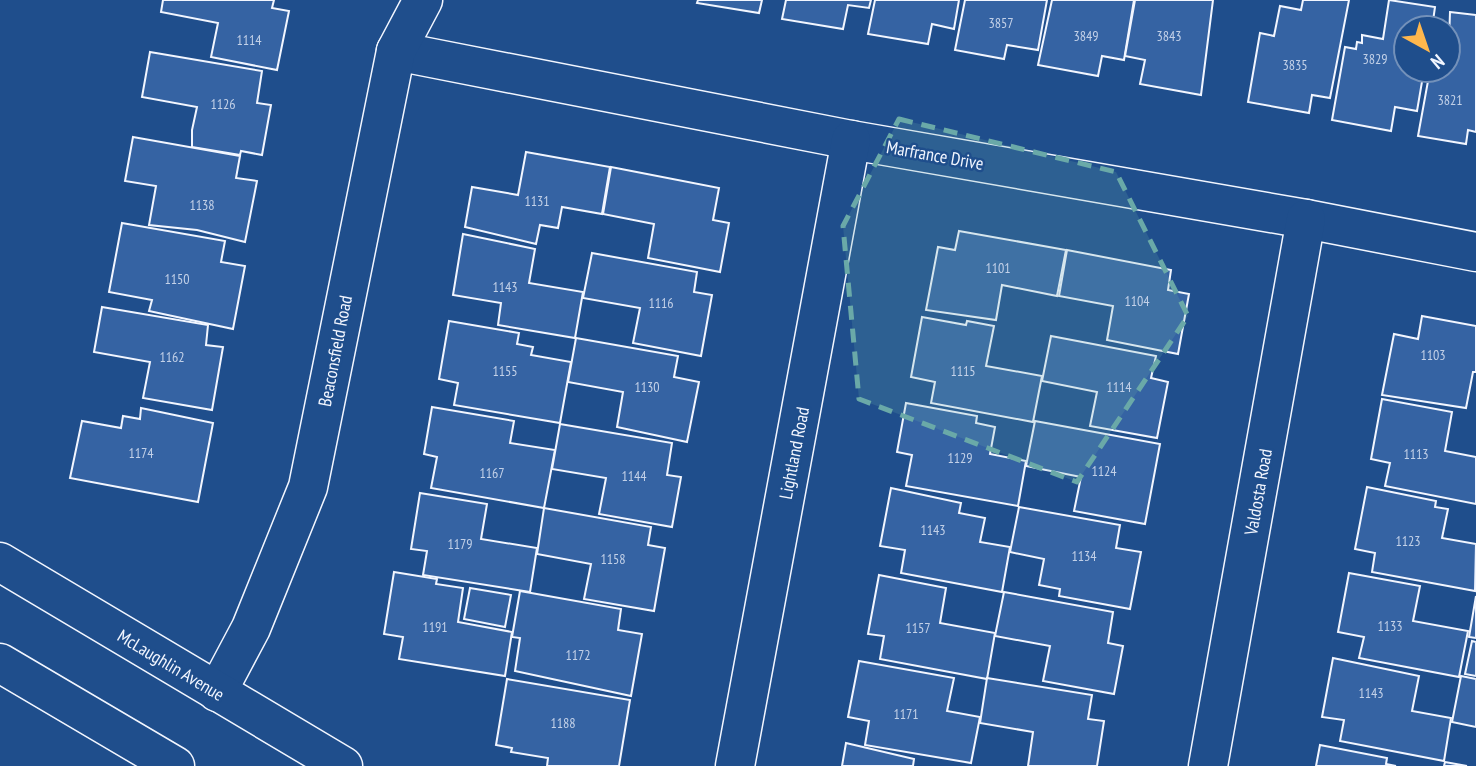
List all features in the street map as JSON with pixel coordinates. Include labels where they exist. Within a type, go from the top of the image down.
[{"type":"street","name":"Beaconsfield Road","points":[[217,692],[251,628],[308,487],[396,51],[423,0]]},
{"type":"street","name":"Marfrance Drive","points":[[396,51],[851,140],[1306,219],[1476,252]]},
{"type":"street","name":"Lightland Road","points":[[735,766],[851,140]]},
{"type":"street","name":"Valdosta Road","points":[[1208,766],[1306,219]]},
{"type":"street","name":"McLaughlin Avenue","points":[[0,562],[343,766]]},
{"type":"street","points":[[0,663],[175,766]]},
{"type":"highlighted area","points":[[899,119],[1116,172],[1188,316],[1077,482],[859,399],[843,226]]},
{"type":"building","points":[[163,0],[274,0],[272,8],[289,11],[277,70],[211,57],[218,23],[161,12]]},
{"type":"building","points":[[698,0],[762,0],[759,13],[697,3]]},
{"type":"building","points":[[786,0],[871,0],[869,8],[848,5],[843,29],[782,19]]},
{"type":"building","points":[[875,0],[959,0],[954,29],[932,24],[928,44],[868,34]]},
{"type":"building","points":[[965,0],[1047,0],[1038,50],[1007,45],[1004,59],[955,50]]},
{"type":"building","points":[[1052,0],[1134,0],[1124,60],[1102,56],[1098,76],[1038,65]]},
{"type":"building","points":[[1135,0],[1213,0],[1201,95],[1140,84],[1145,60],[1125,56]]},
{"type":"building","points":[[1303,0],[1349,0],[1330,98],[1312,95],[1309,113],[1248,102],[1260,33],[1274,36],[1280,6],[1301,10]]},
{"type":"building","points":[[1389,0],[1435,7],[1434,14],[1392,14],[1392,84],[1422,84],[1417,111],[1395,107],[1391,131],[1332,120],[1345,47],[1356,49],[1357,42],[1362,43],[1362,35],[1383,39]]},
{"type":"building","points":[[1450,12],[1476,15],[1476,132],[1468,130],[1466,144],[1418,136],[1427,84],[1462,84],[1462,14]]},
{"type":"building","points":[[150,52],[262,71],[257,103],[271,105],[262,155],[241,151],[240,155],[192,147],[192,130],[197,107],[142,97]]},
{"type":"building","points":[[133,137],[240,156],[236,178],[257,181],[245,242],[197,230],[149,225],[156,186],[125,181]]},
{"type":"building","points":[[526,152],[610,167],[602,214],[562,207],[558,228],[540,225],[536,244],[465,227],[472,187],[518,195]]},
{"type":"building","points":[[611,167],[719,188],[713,220],[729,223],[720,272],[648,258],[654,224],[603,214]]},
{"type":"building","points":[[122,223],[225,241],[221,262],[245,266],[233,329],[149,311],[152,300],[109,292]]},
{"type":"building","points":[[959,231],[1066,250],[1057,296],[1002,285],[996,320],[926,310],[938,247],[955,250]]},
{"type":"building","points":[[463,234],[535,249],[529,283],[583,292],[575,338],[498,325],[501,303],[453,295]]},
{"type":"building","points":[[1067,250],[1171,270],[1168,290],[1189,294],[1178,354],[1107,340],[1113,306],[1059,296]]},
{"type":"building","points":[[592,253],[697,272],[694,292],[712,295],[701,356],[633,343],[640,308],[583,298]]},
{"type":"building","points":[[102,307],[208,325],[206,345],[223,347],[212,410],[143,398],[150,362],[94,352]]},
{"type":"building","points":[[1422,316],[1476,326],[1476,372],[1473,372],[1466,408],[1382,395],[1394,334],[1418,339]]},
{"type":"building","points":[[922,317],[966,325],[967,321],[994,326],[986,366],[1042,376],[1033,422],[931,403],[935,382],[911,377]]},
{"type":"building","points":[[449,321],[519,333],[517,344],[533,347],[531,355],[571,362],[560,423],[454,405],[458,383],[439,379]]},
{"type":"building","points":[[1051,336],[1156,356],[1151,378],[1168,382],[1157,438],[1090,426],[1097,392],[1042,381]]},
{"type":"building","points":[[576,338],[678,356],[674,377],[699,382],[687,442],[617,427],[623,392],[568,382]]},
{"type":"building","points":[[1382,399],[1452,412],[1445,451],[1476,457],[1476,504],[1385,486],[1390,463],[1371,459]]},
{"type":"building","points":[[906,403],[977,416],[976,423],[995,427],[990,454],[1026,461],[1018,506],[906,486],[912,455],[897,452]]},
{"type":"building","points":[[432,407],[514,421],[510,443],[555,450],[544,508],[431,488],[437,457],[424,454]]},
{"type":"building","points":[[141,408],[213,423],[198,502],[70,478],[82,421],[121,428],[123,416],[140,419]]},
{"type":"building","points":[[1035,421],[1160,444],[1145,524],[1074,511],[1081,477],[1026,466]]},
{"type":"building","points":[[560,424],[672,443],[667,475],[681,477],[672,527],[599,514],[606,478],[552,469]]},
{"type":"building","points":[[1367,487],[1436,501],[1435,507],[1448,509],[1442,538],[1476,544],[1475,591],[1372,572],[1375,553],[1355,549]]},
{"type":"building","points":[[891,488],[961,503],[959,513],[985,518],[980,542],[1010,547],[1002,592],[901,573],[905,550],[880,546]]},
{"type":"building","points":[[420,493],[487,504],[481,539],[537,548],[530,592],[423,575],[427,551],[411,549]]},
{"type":"building","points":[[1019,507],[1120,525],[1116,548],[1141,552],[1130,609],[1059,596],[1060,589],[1039,585],[1044,559],[1010,552]]},
{"type":"building","points":[[544,508],[651,527],[648,545],[665,548],[654,611],[584,599],[591,564],[537,554]]},
{"type":"building","points":[[394,572],[437,579],[436,584],[463,588],[458,622],[512,632],[505,676],[399,659],[403,637],[384,634]]},
{"type":"building","points":[[1349,573],[1420,586],[1413,621],[1468,631],[1459,677],[1359,658],[1364,637],[1338,632]]},
{"type":"building","points":[[879,575],[946,588],[940,623],[995,633],[987,679],[880,659],[884,636],[868,634]]},
{"type":"building","points":[[470,588],[511,595],[505,627],[464,619]]},
{"type":"building","points":[[520,591],[621,609],[618,630],[642,634],[631,696],[515,671],[520,638],[512,637]]},
{"type":"building","points":[[1004,592],[1113,612],[1108,643],[1123,646],[1114,694],[1043,681],[1050,646],[995,636]]},
{"type":"building","points":[[1476,596],[1476,638],[1469,637]]},
{"type":"building","points":[[1472,641],[1476,642],[1476,676],[1465,674]]},
{"type":"building","points":[[1333,658],[1419,676],[1412,711],[1451,718],[1444,761],[1340,741],[1344,720],[1322,717]]},
{"type":"building","points":[[859,661],[954,678],[947,711],[980,717],[971,763],[865,745],[869,721],[848,717]]},
{"type":"building","points":[[1461,676],[1476,679],[1476,727],[1452,722]]},
{"type":"building","points":[[987,678],[1092,695],[1088,719],[1104,721],[1097,766],[1028,766],[1033,732],[980,723]]},
{"type":"building","points":[[507,679],[630,700],[619,766],[547,766],[548,758],[511,752],[512,748],[496,745]]},
{"type":"building","points":[[846,743],[914,759],[913,766],[842,766]]},
{"type":"building","points":[[1320,745],[1387,758],[1386,764],[1396,766],[1316,766]]},
{"type":"building","points":[[1445,762],[1467,766],[1444,766]]}]
